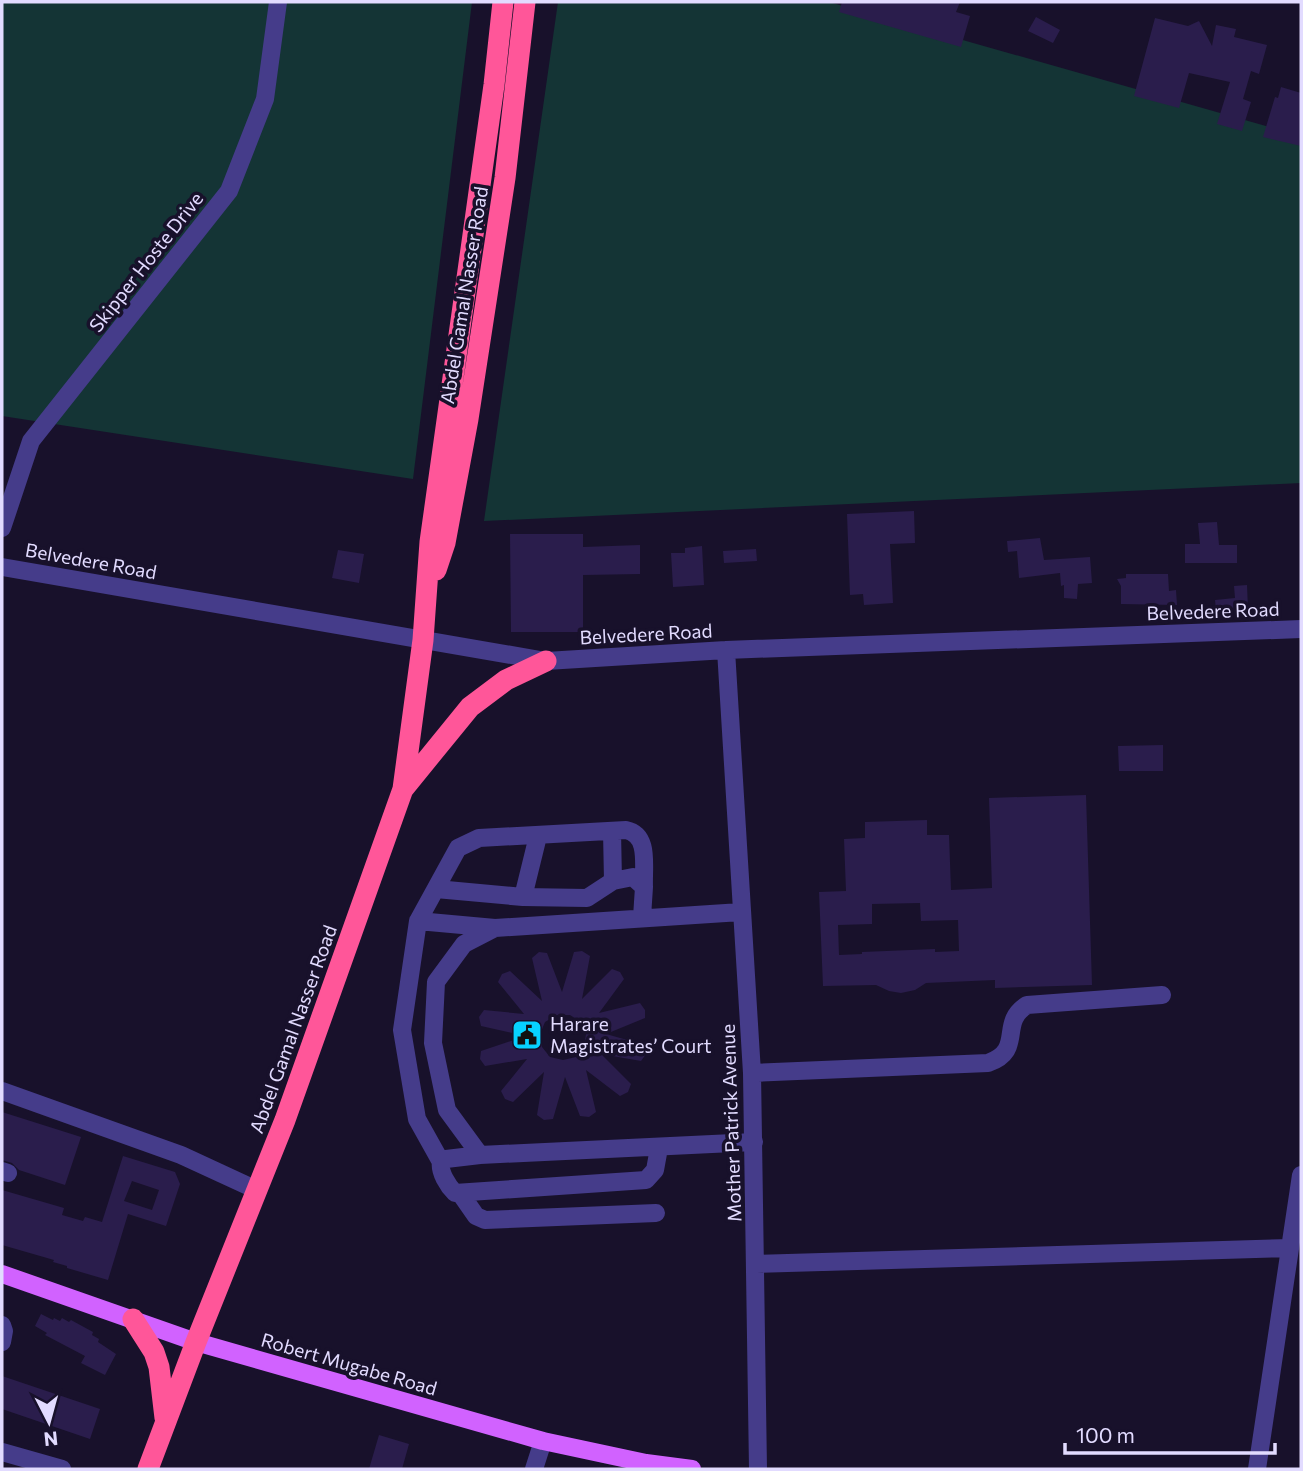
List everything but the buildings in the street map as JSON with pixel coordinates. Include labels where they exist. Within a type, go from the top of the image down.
[{"type":"highway","name":"Abdel Gamal Nasser Road","points":[[148,1469],[320,1023],[403,789],[423,640],[430,542],[494,85],[503,2]]},
{"type":"highway","name":"Abdel Gamal Nasser Road","points":[[428,591],[445,543],[468,419],[505,178],[525,2]]},
{"type":"highway","points":[[403,789],[470,707],[506,680],[546,660]]},
{"type":"highway","points":[[133,1319],[159,1367],[165,1423]]},
{"type":"main road","name":"Robert Mugabe Road","points":[[2,1274],[196,1342],[543,1441],[646,1463],[692,1469]]},
{"type":"street","name":"Skipper Hoste Drive","points":[[2,528],[31,441],[229,191],[265,99],[278,2]]},
{"type":"street","name":"Belvedere Road","points":[[2,567],[546,660],[726,650],[1301,629]]},
{"type":"street","name":"Mother Patrick Avenue","points":[[726,650],[752,1073],[757,1264],[758,1469]]},
{"type":"street","points":[[612,831],[613,881]]},
{"type":"street","points":[[642,918],[642,840],[636,832],[479,838],[458,848],[418,921],[401,1030],[417,1119],[441,1162],[440,1167],[450,1188],[455,1193],[646,1180],[655,1170],[659,1148]]},
{"type":"street","points":[[523,897],[538,836]]},
{"type":"street","points":[[436,889],[523,897],[587,898],[613,881],[633,877],[644,887]]},
{"type":"street","points":[[418,921],[495,928],[741,912]]},
{"type":"street","points":[[480,1155],[447,1110],[433,1043],[436,982],[464,944],[495,928]]},
{"type":"street","points":[[752,1073],[988,1063],[1000,1059],[1007,1051],[1013,1019],[1027,1004],[1162,995]]},
{"type":"street","points":[[2,1091],[181,1155],[257,1190]]},
{"type":"street","points":[[441,1162],[480,1155],[754,1142]]},
{"type":"street","points":[[1257,1469],[1301,1175]]},
{"type":"street","points":[[460,1193],[476,1216],[485,1220],[656,1213]]},
{"type":"street","points":[[757,1264],[1290,1248]]},
{"type":"street","points":[[2,1325],[2,1342]]},
{"type":"street","points":[[534,1469],[543,1441]]},
{"type":"street","points":[[2,1452],[62,1469]]},
{"type":"green space","points":[[2,2],[472,2],[413,479],[2,416]]},
{"type":"green space","points":[[558,2],[829,2],[1301,136],[1301,483],[484,521]]},
{"type":"place","name":"Harare Magistrates’ Court","points":[[527,1035]]}]
